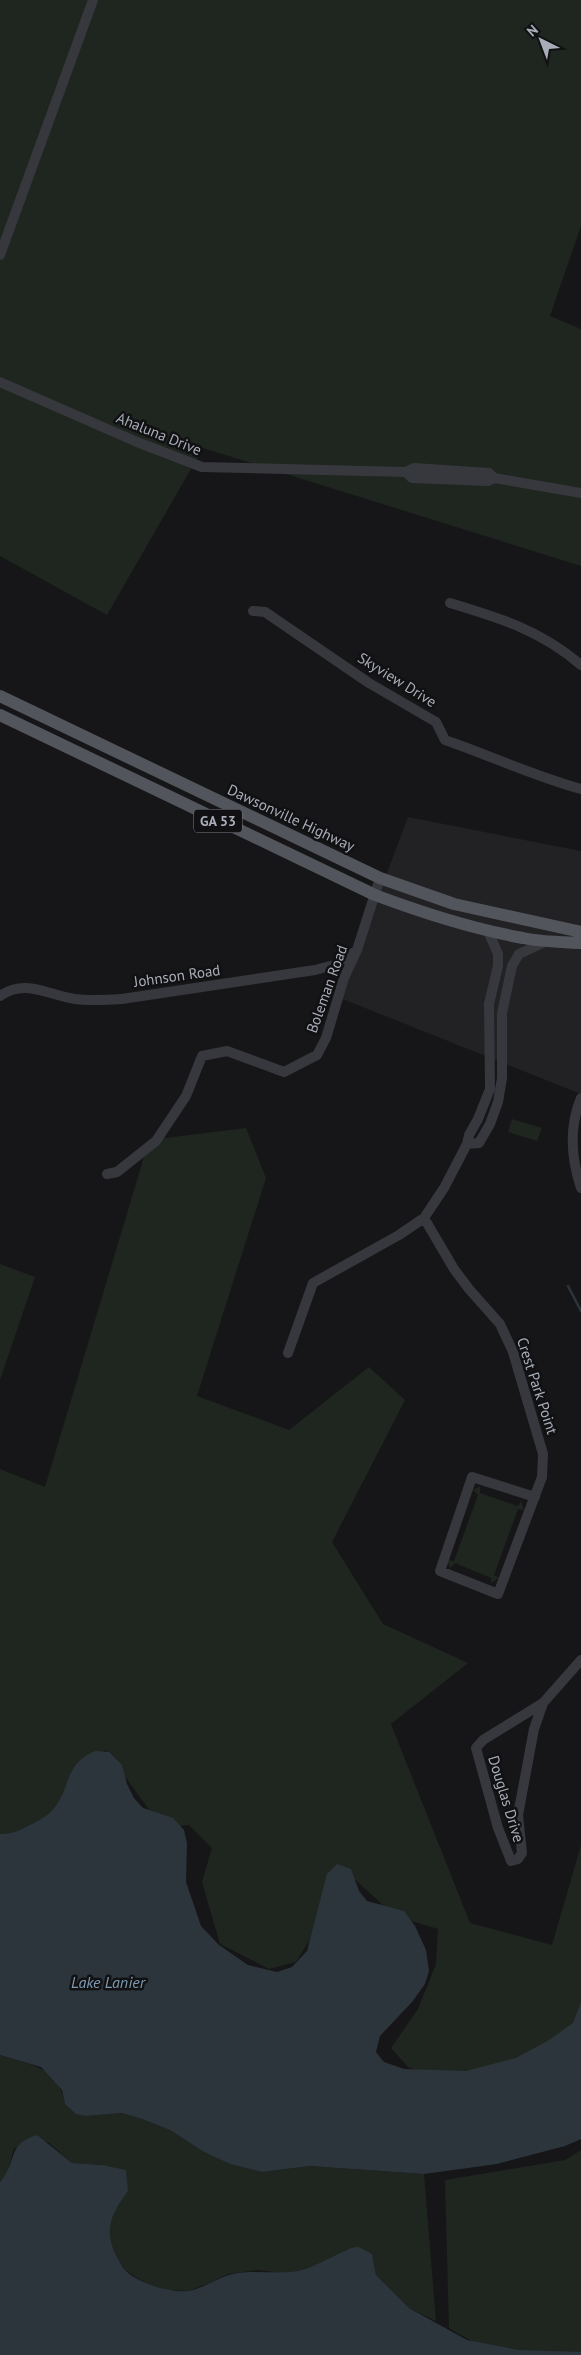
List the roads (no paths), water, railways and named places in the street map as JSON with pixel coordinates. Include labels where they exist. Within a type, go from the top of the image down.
[{"type":"main road","name":"Dawsonville Highway","points":[[0,696],[380,878],[469,908],[581,932]]},
{"type":"main road","name":"GA 53","points":[[0,715],[375,895],[488,931],[524,939],[581,943]]},
{"type":"street","points":[[0,255],[93,0]]},
{"type":"street","name":"Ahaluna Drive","points":[[0,382],[137,442],[202,467],[406,472],[412,478],[488,481],[494,478],[581,493]]},
{"type":"street","points":[[450,603],[525,628],[557,645],[581,665]]},
{"type":"street","name":"Skyview Drive","points":[[253,610],[265,612],[369,683],[436,722],[445,740],[491,756],[539,777],[581,789]]},
{"type":"street","name":"Boleman Road","points":[[107,1174],[117,1172],[156,1140],[186,1096],[202,1056],[227,1051],[284,1072],[317,1055],[326,1038],[344,978],[357,950],[380,878]]},
{"type":"street","points":[[288,1353],[313,1284],[399,1235],[424,1218],[444,1188],[467,1144],[479,1143],[484,1121],[486,1097],[490,1084],[489,1004],[498,966],[498,954],[488,931]]},
{"type":"street","points":[[484,1121],[498,1102],[501,1084],[502,1013],[512,966],[519,954],[548,941]]},
{"type":"street","name":"Johnson Road","points":[[0,996],[8,990],[22,987],[42,990],[73,999],[97,1001],[122,999],[315,970],[334,965],[357,950]]},
{"type":"street","points":[[494,985],[507,988]]},
{"type":"street","points":[[490,1084],[501,1084]]},
{"type":"street","points":[[581,1098],[572,1132],[573,1161],[581,1188]]},
{"type":"street","name":"Crest Park Point","points":[[424,1218],[454,1269],[500,1324],[513,1352],[543,1454],[542,1477],[535,1497],[498,1594],[440,1571],[472,1477],[535,1497]]},
{"type":"street","name":"Douglas Drive","points":[[543,1703],[534,1729],[518,1815],[522,1853],[518,1859],[511,1862],[498,1828],[476,1748],[483,1740],[543,1703],[581,1660]]},
{"type":"water","name":"Lake Lanier","points":[[95,1751],[109,1752],[122,1765],[127,1784],[134,1798],[143,1808],[173,1818],[184,1830],[187,1843],[186,1882],[201,1926],[219,1945],[248,1965],[277,1972],[292,1967],[307,1951],[327,1874],[337,1864],[351,1869],[359,1891],[367,1901],[404,1911],[415,1926],[426,1950],[429,1971],[425,1984],[412,2002],[380,2036],[376,2052],[384,2062],[404,2069],[466,2071],[516,2058],[549,2040],[573,2023],[581,2002],[581,2139],[565,2146],[497,2164],[424,2174],[310,2166],[262,2172],[230,2164],[204,2152],[170,2130],[142,2119],[122,2113],[86,2116],[76,2114],[65,2104],[62,2090],[41,2067],[0,2055],[0,1834],[19,1830],[50,1813],[60,1799],[78,1762]]},
{"type":"water","points":[[37,2135],[72,2163],[102,2165],[126,2170],[128,2191],[113,2215],[110,2239],[124,2269],[130,2275],[146,2283],[173,2290],[188,2291],[231,2274],[302,2270],[358,2247],[372,2254],[376,2275],[409,2308],[467,2340],[519,2350],[581,2352],[581,2355],[0,2355],[0,2182],[9,2167],[16,2149],[27,2139]]},
{"type":"waterway","points":[[568,1286],[581,1311]]}]
